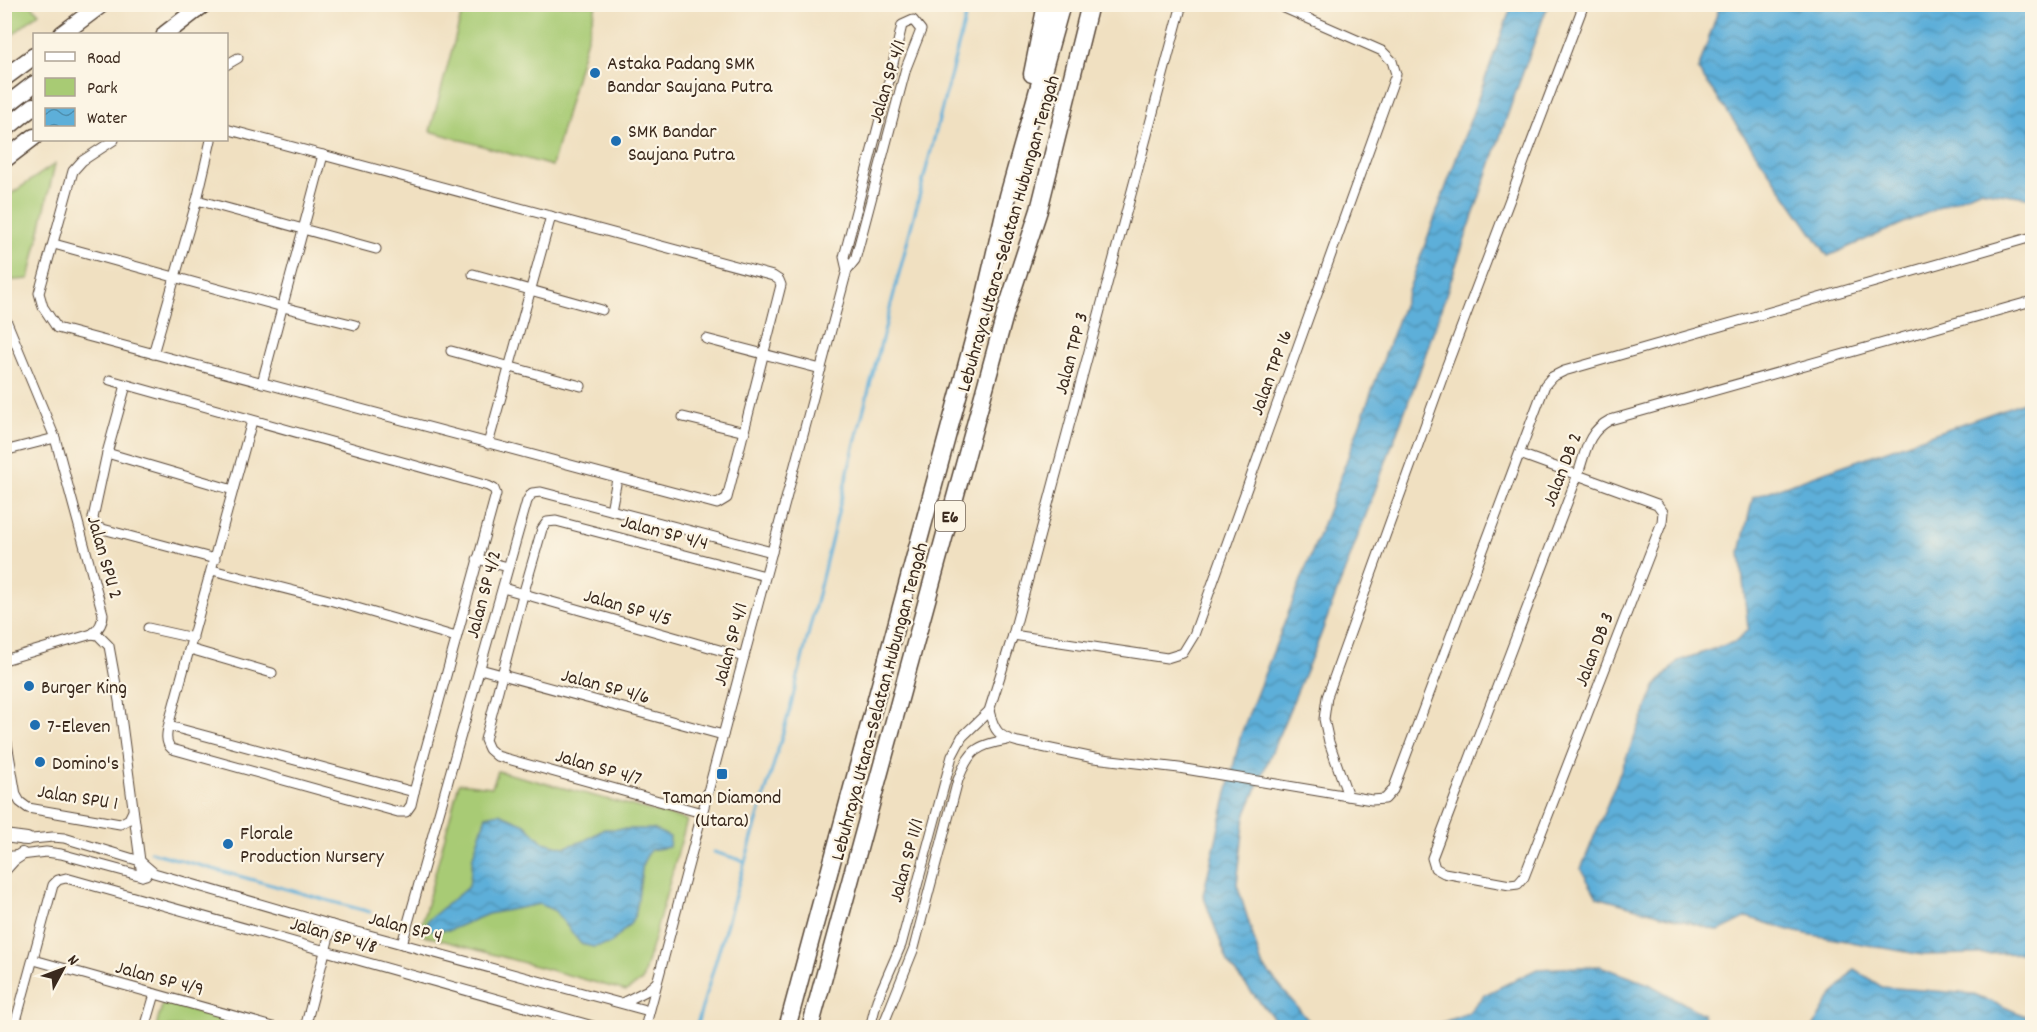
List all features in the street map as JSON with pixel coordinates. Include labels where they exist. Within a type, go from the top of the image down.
[{"type":"highway","points":[[63,33],[102,4]]},
{"type":"highway","points":[[81,33],[107,4]]},
{"type":"highway","points":[[166,33],[204,4]]},
{"type":"highway","points":[[1008,195],[1046,4]]},
{"type":"highway","name":"Lebuhraya Utara–Selatan Hubungan Tengah","points":[[787,1028],[984,304],[1008,195],[1062,4]]},
{"type":"highway","name":"Lebuhraya Utara–Selatan Hubungan Tengah","points":[[810,1028],[1006,311],[1039,210],[1090,4]]},
{"type":"highway","points":[[1039,210],[1101,4]]},
{"type":"highway","points":[[4,78],[33,57]]},
{"type":"highway","points":[[4,107],[33,85]]},
{"type":"highway","points":[[4,130],[33,107]]},
{"type":"highway","points":[[4,160],[33,138]]},
{"type":"main road","points":[[4,836],[27,839]]},
{"type":"main road","points":[[4,870],[22,854]]},
{"type":"street","name":"Jalan TPP 3","points":[[989,711],[1012,634],[1182,4]]},
{"type":"street","name":"Jalan TPP 16","points":[[1012,634],[1167,658],[1183,653],[1194,635],[1396,74],[1392,61],[1382,51],[1275,4]]},
{"type":"street","points":[[1348,796],[1329,742],[1324,719],[1327,696],[1444,373],[1584,4]]},
{"type":"street","name":"Jalan SP 4/1","points":[[645,1028],[847,270],[855,260],[906,68],[921,30],[913,20],[902,25],[844,257],[847,270]]},
{"type":"street","points":[[228,64],[238,58]]},
{"type":"street","points":[[112,141],[82,161],[73,171],[39,292],[43,307],[57,328],[617,479],[717,504],[727,498],[782,285],[779,280],[773,276],[228,130]]},
{"type":"street","points":[[153,354],[197,200],[211,141]]},
{"type":"street","points":[[262,383],[323,155]]},
{"type":"street","points":[[197,200],[376,249]]},
{"type":"street","points":[[488,444],[551,216]]},
{"type":"street","points":[[989,711],[993,728],[1007,740],[1094,758],[1179,768],[1372,801],[1385,800],[1393,790],[1545,385],[1552,377],[1564,371],[2032,237]]},
{"type":"street","points":[[54,244],[355,325]]},
{"type":"street","points":[[473,274],[602,310]]},
{"type":"street","name":"Jalan DB 2","points":[[1518,884],[1510,885],[1444,873],[1435,868],[1432,858],[1591,437],[1598,426],[1610,420],[2032,302]]},
{"type":"street","name":"Jalan SPU 2","points":[[4,315],[55,438],[103,614],[103,620],[92,634]]},
{"type":"street","points":[[706,339],[821,369]]},
{"type":"street","points":[[451,351],[582,386]]},
{"type":"street","points":[[110,380],[494,489],[496,494],[411,805],[406,812],[398,812],[172,749],[166,740],[252,421]]},
{"type":"street","name":"Jalan SPU 2","points":[[126,385],[107,453],[93,518],[94,524],[99,528],[215,559]]},
{"type":"street","points":[[683,417],[745,432]]},
{"type":"street","points":[[4,452],[55,438]]},
{"type":"street","points":[[107,453],[233,490]]},
{"type":"street","points":[[1520,454],[1578,474]]},
{"type":"street","name":"Jalan DB 3","points":[[1518,884],[1524,877],[1662,522],[1663,512],[1657,504],[1578,474]]},
{"type":"street","points":[[611,510],[617,479]]},
{"type":"street","name":"Jalan SP 4/2","points":[[402,944],[507,567],[527,501],[532,493],[541,492],[772,552]]},
{"type":"street","name":"Jalan SP 4/4","points":[[523,595],[542,529],[547,522],[556,520],[765,576]]},
{"type":"street","points":[[477,559],[507,567]]},
{"type":"street","points":[[212,570],[333,601],[456,637]]},
{"type":"street","name":"Jalan SP 4/5","points":[[503,588],[744,657]]},
{"type":"street","points":[[501,675],[523,595]]},
{"type":"street","points":[[148,628],[193,639]]},
{"type":"street","points":[[6,658],[92,634],[98,635],[110,646],[142,876]]},
{"type":"street","points":[[190,649],[272,673]]},
{"type":"street","name":"Jalan SP 4/6","points":[[480,669],[723,735]]},
{"type":"street","name":"Jalan SP 4/7","points":[[501,675],[485,740],[489,749],[497,756],[702,813]]},
{"type":"street","name":"Jalan SP 11/1","points":[[870,1028],[877,1000],[901,945],[952,756],[962,737],[989,711]]},
{"type":"street","name":"Jalan SPU 1","points":[[4,726],[16,795],[20,802],[28,808],[120,824],[129,819],[133,811]]},
{"type":"street","points":[[169,726],[414,792]]},
{"type":"street","name":"Jalan SP 11/1","points":[[882,1028],[914,948],[958,780],[966,759],[987,743],[1007,740]]},
{"type":"street","name":"Jalan SP 4","points":[[4,842],[64,838],[140,861],[154,873],[332,925],[650,1011]]},
{"type":"street","points":[[4,856],[46,852],[142,876],[154,873]]},
{"type":"street","name":"Jalan SP 4/8","points":[[34,960],[53,885],[58,880],[66,878],[600,1028]]},
{"type":"street","points":[[305,1028],[332,925]]},
{"type":"street","points":[[14,1028],[34,960]]},
{"type":"street","name":"Jalan SP 4/9","points":[[34,960],[277,1028]]},
{"type":"street","points":[[622,1003],[648,990],[657,982]]},
{"type":"street","points":[[145,1028],[154,994]]},
{"type":"green space","points":[[5,4],[31,5],[39,13],[5,41]]},
{"type":"green space","points":[[464,5],[596,5],[552,166],[430,131]]},
{"type":"green space","points":[[55,164],[29,279],[5,281],[5,198]]},
{"type":"green space","points":[[498,771],[687,820],[642,981],[626,991],[419,934],[459,783],[492,787]]},
{"type":"green space","points":[[163,1002],[252,1027],[156,1027]]},
{"type":"water","points":[[1512,5],[1548,5],[1512,102],[1418,376],[1320,637],[1245,816],[1237,884],[1262,965],[1314,1027],[1281,1027],[1229,965],[1203,895],[1241,734],[1330,506]]},
{"type":"water","points":[[1720,5],[2032,5],[2032,198],[1979,190],[1828,256],[1698,70]]},
{"type":"water","points":[[2032,399],[2032,953],[1923,955],[1796,932],[1747,917],[1719,931],[1597,897],[1581,869],[1655,687],[1678,661],[1737,641],[1748,629],[1740,552],[1753,497]]},
{"type":"water","points":[[499,813],[525,824],[543,842],[564,847],[584,841],[604,829],[653,829],[670,837],[669,847],[650,850],[643,863],[636,912],[631,923],[610,944],[593,947],[581,944],[555,911],[540,904],[488,914],[450,930],[430,930],[427,927],[427,921],[469,886],[473,856],[486,816]]},
{"type":"water","points":[[1600,966],[1649,984],[1703,1014],[1705,1027],[1430,1027],[1468,1013],[1484,995],[1537,969]]},
{"type":"water","points":[[1854,969],[1882,987],[1974,994],[2032,1019],[2032,1027],[1813,1027],[1828,1001]]},
{"type":"waterway","points":[[696,1028],[790,709],[854,447],[969,4]]},
{"type":"waterway","points":[[151,852],[370,912]]},
{"type":"waterway","points":[[714,852],[744,861]]},
{"type":"place","name":"Astaka Padang SMK Bandar Saujana Putra","points":[[595,73]]},
{"type":"place","name":"SMK Bandar Saujana Putra","points":[[616,141]]},
{"type":"place","name":"Burger King","points":[[29,686]]},
{"type":"place","name":"7-Eleven","points":[[35,725]]},
{"type":"place","name":"Domino's","points":[[40,762]]},
{"type":"place","name":"Taman Diamond (Utara)","points":[[722,774]]},
{"type":"place","name":"Florale Production Nursery","points":[[228,844]]}]
